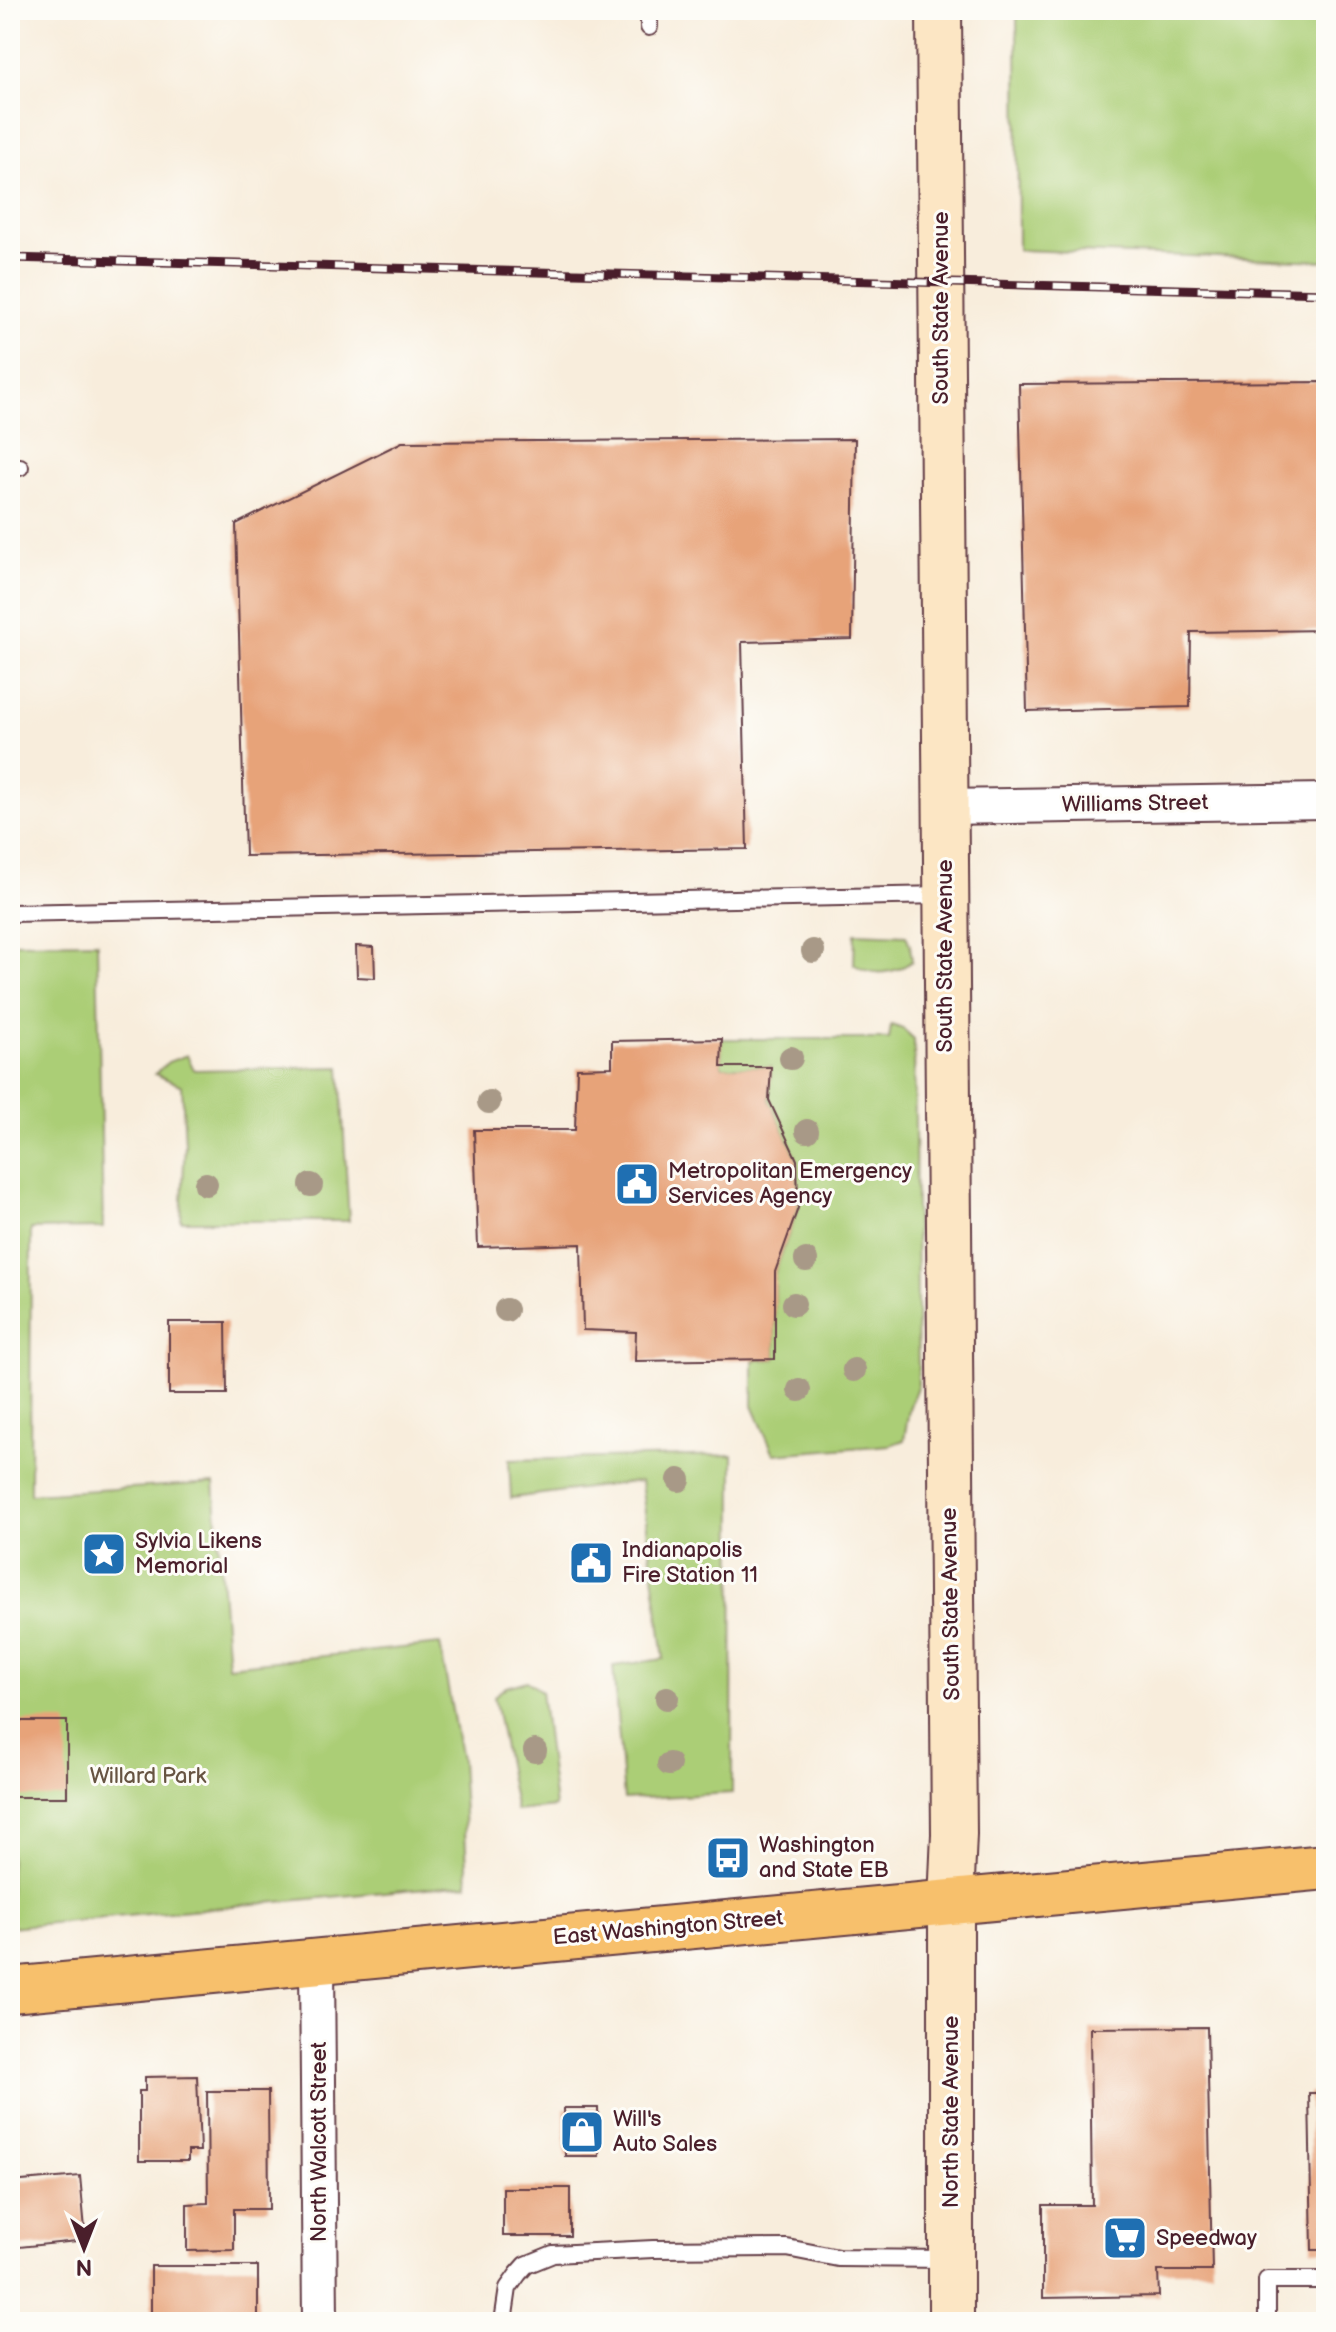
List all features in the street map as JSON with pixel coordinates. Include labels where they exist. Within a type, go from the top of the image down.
[{"type":"main road","name":"East Washington Street","points":[[10,1990],[1326,1867]]},
{"type":"street","name":"South State Avenue","points":[[939,10],[954,1834],[951,1902]]},
{"type":"street","name":"Williams Street","points":[[944,807],[1326,801]]},
{"type":"street","name":"North State Avenue","points":[[951,1902],[951,2322]]},
{"type":"street","name":"North Walcott Street","points":[[317,1962],[320,2322]]},
{"type":"lane","points":[[10,913],[945,895]]},
{"type":"lane","points":[[503,2322],[508,2288],[513,2281],[526,2265],[553,2254],[653,2249],[787,2248],[838,2258],[951,2259]]},
{"type":"lane","points":[[1267,2322],[1267,2280],[1326,2280]]},
{"type":"green space","points":[[1017,10],[1326,10],[1326,261],[1018,250]]},
{"type":"green space","points":[[855,933],[906,935],[912,961],[899,969],[883,972],[861,968],[854,964]]},
{"type":"green space","name":"Willard Park","points":[[97,942],[103,1228],[31,1229],[30,1494],[214,1483],[228,1666],[440,1644],[461,1760],[468,1884],[10,1927],[10,943]]},
{"type":"green space","points":[[891,1025],[903,1029],[914,1039],[918,1384],[909,1409],[904,1440],[890,1445],[774,1454],[753,1406],[753,1360],[775,1359],[775,1272],[798,1208],[797,1160],[769,1100],[771,1067],[721,1067],[722,1039],[889,1039]]},
{"type":"green space","points":[[187,1055],[194,1070],[340,1067],[349,1221],[181,1221],[185,1144],[182,1086],[155,1074],[168,1062]]},
{"type":"green space","points":[[733,1455],[732,1793],[624,1799],[613,1666],[664,1659],[641,1481],[511,1498],[509,1460]]},
{"type":"green space","points":[[527,1681],[541,1691],[555,1807],[516,1811],[494,1696],[506,1687]]},
{"type":"building","points":[[1326,382],[1326,630],[1191,632],[1190,707],[1027,711],[1019,384]]},
{"type":"building","points":[[855,439],[852,639],[742,642],[747,849],[245,856],[236,524],[402,442]]},
{"type":"building","points":[[356,946],[374,947],[375,978],[357,977]]},
{"type":"building","name":"Metropolitan Emergency Services Agency","points":[[722,1039],[721,1067],[771,1067],[769,1100],[797,1160],[798,1208],[775,1272],[775,1359],[635,1361],[636,1332],[583,1330],[581,1244],[478,1247],[474,1130],[575,1130],[577,1068],[612,1067],[612,1041]]},
{"type":"building","points":[[169,1322],[226,1322],[227,1394],[169,1394]]},
{"type":"building","points":[[10,1721],[67,1721],[67,1797],[10,1797]]},
{"type":"building","points":[[1207,2027],[1212,2271],[1158,2271],[1159,2296],[1043,2298],[1043,2205],[1092,2205],[1090,2028]]},
{"type":"building","points":[[197,2076],[200,2151],[188,2151],[188,2161],[139,2161],[139,2091],[145,2091],[145,2077]]},
{"type":"building","points":[[207,2091],[268,2091],[269,2209],[234,2209],[234,2250],[187,2251],[187,2204],[208,2203]]},
{"type":"building","points":[[1309,2093],[1326,2093],[1326,2250],[1312,2250]]},
{"type":"building","name":"Will's Auto Sales","points":[[564,2108],[598,2108],[599,2156],[565,2156]]},
{"type":"building","points":[[80,2176],[86,2240],[10,2248],[10,2182]]},
{"type":"building","points":[[503,2188],[570,2188],[570,2236],[503,2236]]},
{"type":"building","points":[[151,2266],[258,2266],[258,2322],[151,2322]]},
{"type":"railway","points":[[10,258],[1326,293]]},
{"type":"place","name":"Metropolitan Emergency Services Agency","points":[[637,1184]]},
{"type":"place","name":"Sylvia Likens Memorial","points":[[104,1554]]},
{"type":"place","name":"Indianapolis Fire Station 11","points":[[591,1563]]},
{"type":"place","name":"Washington and State EB","points":[[728,1858]]},
{"type":"place","name":"Will's Auto Sales","points":[[582,2132]]},
{"type":"place","name":"Speedway","points":[[1125,2238]]}]
